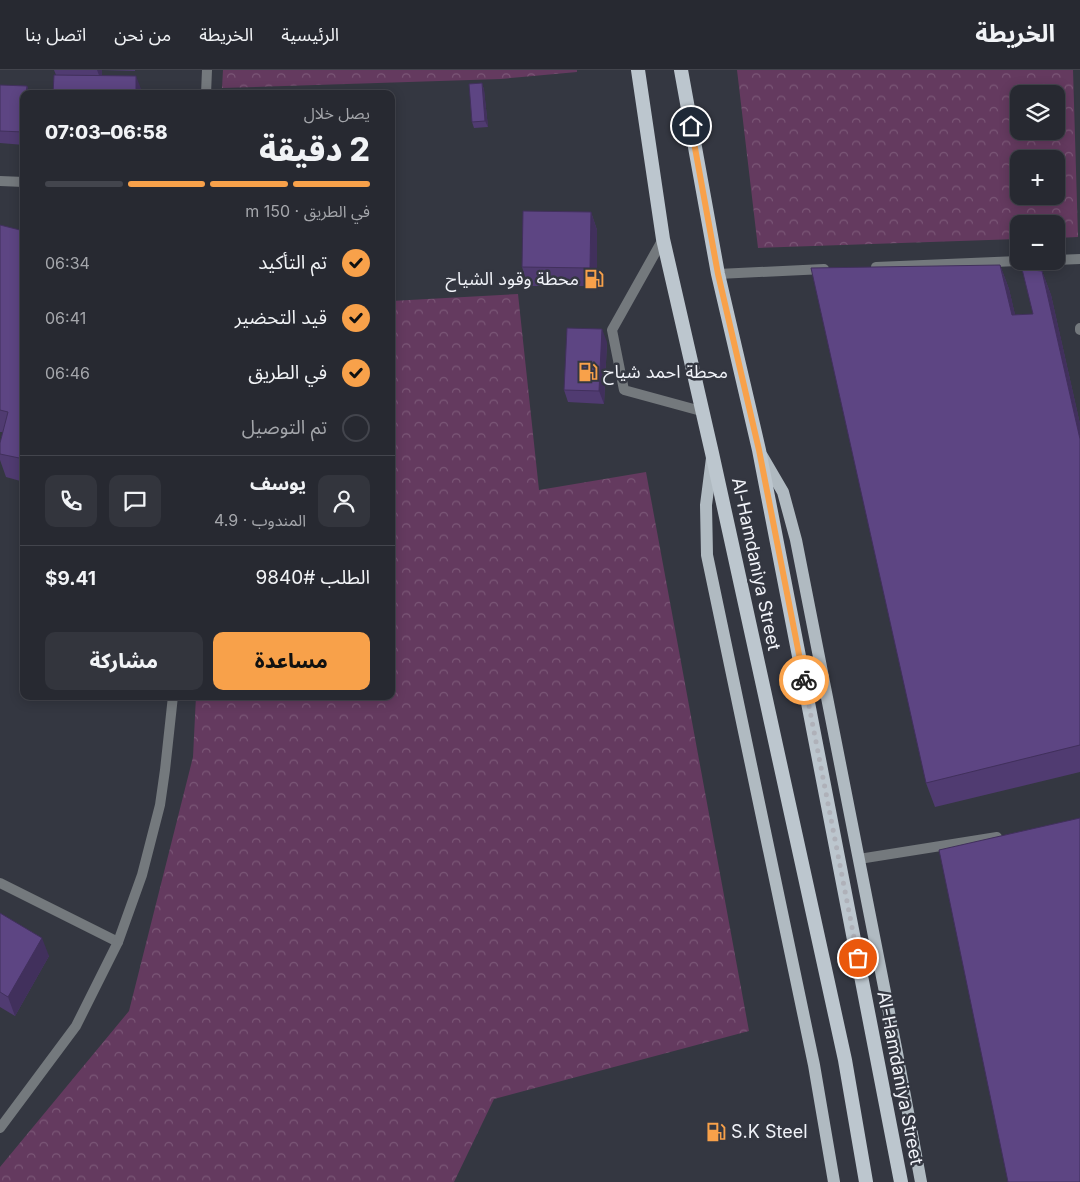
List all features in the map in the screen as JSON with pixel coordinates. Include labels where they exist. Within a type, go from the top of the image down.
[{"type":"highway","name":"Al-Hamdaniya Street","points":[[638,70],[663,239],[712,453],[844,1060],[866,1182]]},
{"type":"highway","name":"Al-Hamdaniya Street","points":[[681,70],[718,274],[759,450],[901,1182]]},
{"type":"main road","points":[[759,450],[782,492],[796,540],[921,1182]]},
{"type":"main road","points":[[712,453],[706,505],[707,555],[814,1064],[834,1182]]},
{"type":"street","points":[[206,90],[207,70]]},
{"type":"street","points":[[0,181],[20,182]]},
{"type":"street","points":[[663,239],[612,330],[624,390],[702,411]]},
{"type":"street","points":[[1065,259],[1080,258]]},
{"type":"street","points":[[864,268],[1010,261]]},
{"type":"street","points":[[718,274],[834,269]]},
{"type":"street","points":[[0,1128],[76,1026],[118,942],[142,874],[160,805],[173,700]]},
{"type":"street","points":[[859,859],[1004,836]]},
{"type":"street","points":[[0,883],[118,942]]},
{"type":"green space","points":[[223,70],[577,70],[577,72],[501,79],[222,88]]},
{"type":"green space","points":[[737,70],[1073,70],[1078,237],[1065,238],[1065,215],[1010,215],[1010,239],[758,248]]},
{"type":"green space","points":[[518,294],[539,490],[646,472],[749,1031],[494,1099],[454,1182],[0,1182],[0,1167],[129,1011],[193,757],[196,700],[395,700],[395,301]]},
{"type":"building","points":[[54,75],[136,76],[136,90],[53,90]]},
{"type":"building","points":[[482,83],[485,121],[472,122],[469,84]]},
{"type":"building","points":[[0,85],[27,86],[26,90],[20,90],[20,132],[0,131]]},
{"type":"building","points":[[523,211],[591,212],[590,268],[522,267]]},
{"type":"building","points":[[0,225],[20,230],[20,458],[0,454],[0,443],[8,412],[0,410]]},
{"type":"building","points":[[1000,265],[1012,315],[1033,314],[1022,270],[1042,271],[1080,439],[1080,745],[926,783],[811,268]]},
{"type":"building","name":"محطة احمد شياح","points":[[567,328],[602,329],[599,391],[564,390]]},
{"type":"building","points":[[1080,818],[1080,1182],[1008,1182],[939,850]]},
{"type":"building","points":[[0,913],[42,938],[8,997],[0,992]]},
{"type":"way so far","points":[[804,680],[858,958]]},
{"type":"place","name":"محطة وقود الشياح","points":[[594,279]]},
{"type":"place","name":"محطة احمد شياح","points":[[588,372]]},
{"type":"place","name":"S.K Steel","points":[[716,1132]]},
{"type":"route","points":[[691,126],[718,274],[759,450],[804,680]]}]
